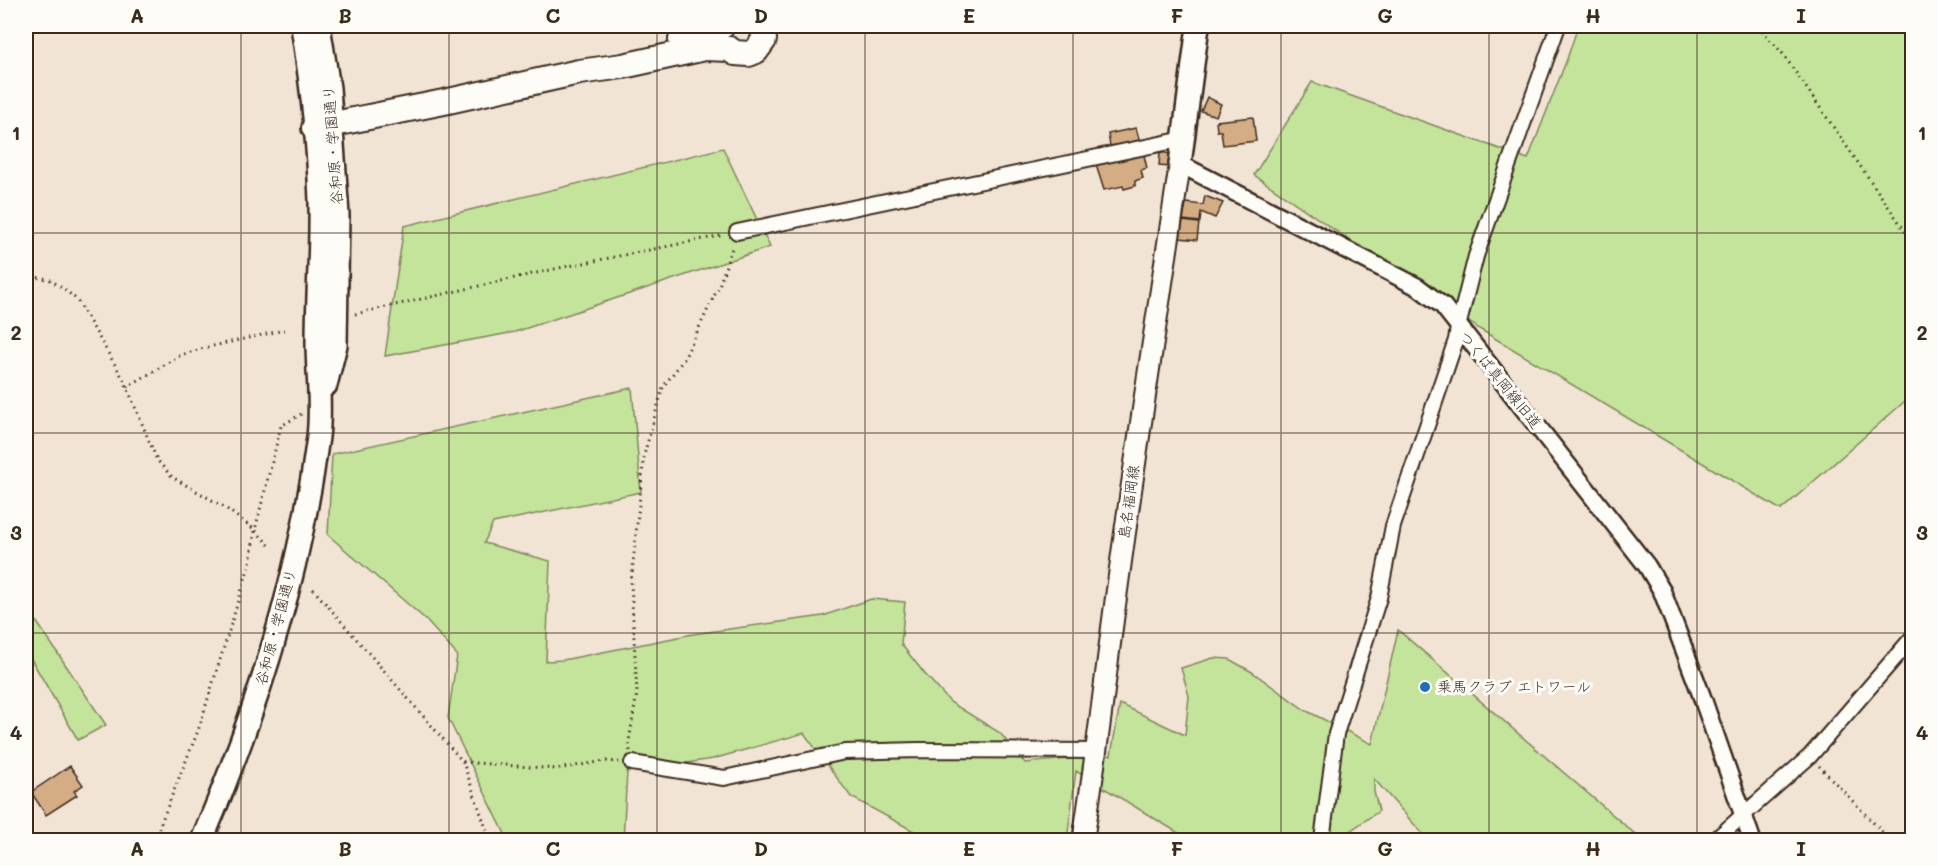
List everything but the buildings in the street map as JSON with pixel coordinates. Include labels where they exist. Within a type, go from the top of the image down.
[{"type":"highway","points":[[579,72],[624,53],[696,37],[722,26]]},
{"type":"highway","points":[[324,126],[705,48],[729,49],[735,53],[749,54],[756,51],[764,40],[764,26]]},
{"type":"main road","name":"谷和原・学園通り","points":[[202,840],[227,783],[266,673],[288,591],[305,512],[318,436],[320,406],[336,345],[338,215],[324,126],[302,26]]},
{"type":"main road","name":"谷和原・学園通り","points":[[319,26],[324,126]]},
{"type":"main road","points":[[1180,164],[1198,26]]},
{"type":"main road","name":"島名福岡線","points":[[1083,840],[1098,751],[1119,573],[1180,164]]},
{"type":"street","points":[[1322,840],[1336,734],[1378,598],[1393,525],[1456,340],[1476,256],[1558,26]]},
{"type":"street","points":[[737,232],[1184,139]]},
{"type":"street","name":"つくば真岡線旧道","points":[[1180,164],[1418,287],[1443,306],[1647,566],[1662,591],[1752,840]]},
{"type":"street","points":[[1715,840],[1810,756],[1912,638]]},
{"type":"street","points":[[632,763],[724,778],[845,752],[1098,751]]},
{"type":"path","points":[[1758,26],[1783,54],[1912,241]]},
{"type":"path","points":[[355,314],[559,267],[737,232]]},
{"type":"path","points":[[464,762],[557,768],[604,761],[632,763],[629,741],[638,693],[631,583],[644,455],[663,387],[689,349],[718,286],[737,232]]},
{"type":"path","points":[[26,276],[49,279],[77,300],[127,387],[157,460],[172,477],[224,507],[255,530],[271,547]]},
{"type":"path","points":[[127,387],[181,355],[284,330]]},
{"type":"path","points":[[154,840],[198,730],[250,563],[255,530],[281,426],[296,416],[320,406]]},
{"type":"path","points":[[313,589],[464,762],[490,840]]},
{"type":"path","points":[[1810,756],[1890,840]]},
{"type":"green space","points":[[1578,26],[1912,26],[1912,395],[1781,510],[1481,330],[1254,175],[1312,82],[1528,159]]},
{"type":"green space","points":[[723,148],[770,247],[515,332],[385,356],[404,226]]},
{"type":"green space","points":[[632,388],[641,492],[493,523],[484,543],[550,561],[546,661],[563,660],[693,634],[823,616],[871,599],[905,602],[901,644],[950,702],[1000,733],[1025,763],[1111,755],[1120,704],[1185,735],[1189,696],[1181,668],[1213,658],[1229,659],[1252,672],[1305,710],[1372,744],[1398,630],[1642,840],[1428,840],[1374,779],[1374,792],[1379,811],[1347,833],[1351,840],[1282,840],[1278,833],[1270,840],[1190,840],[1076,771],[1067,840],[930,840],[851,797],[804,733],[713,759],[627,772],[623,840],[508,840],[448,718],[457,655],[424,618],[328,535],[332,454]]},
{"type":"green space","points":[[26,606],[106,725],[78,740],[31,659],[26,661]]},
{"type":"place","name":"乗馬クラブ エトワール","points":[[1425,687]]}]
